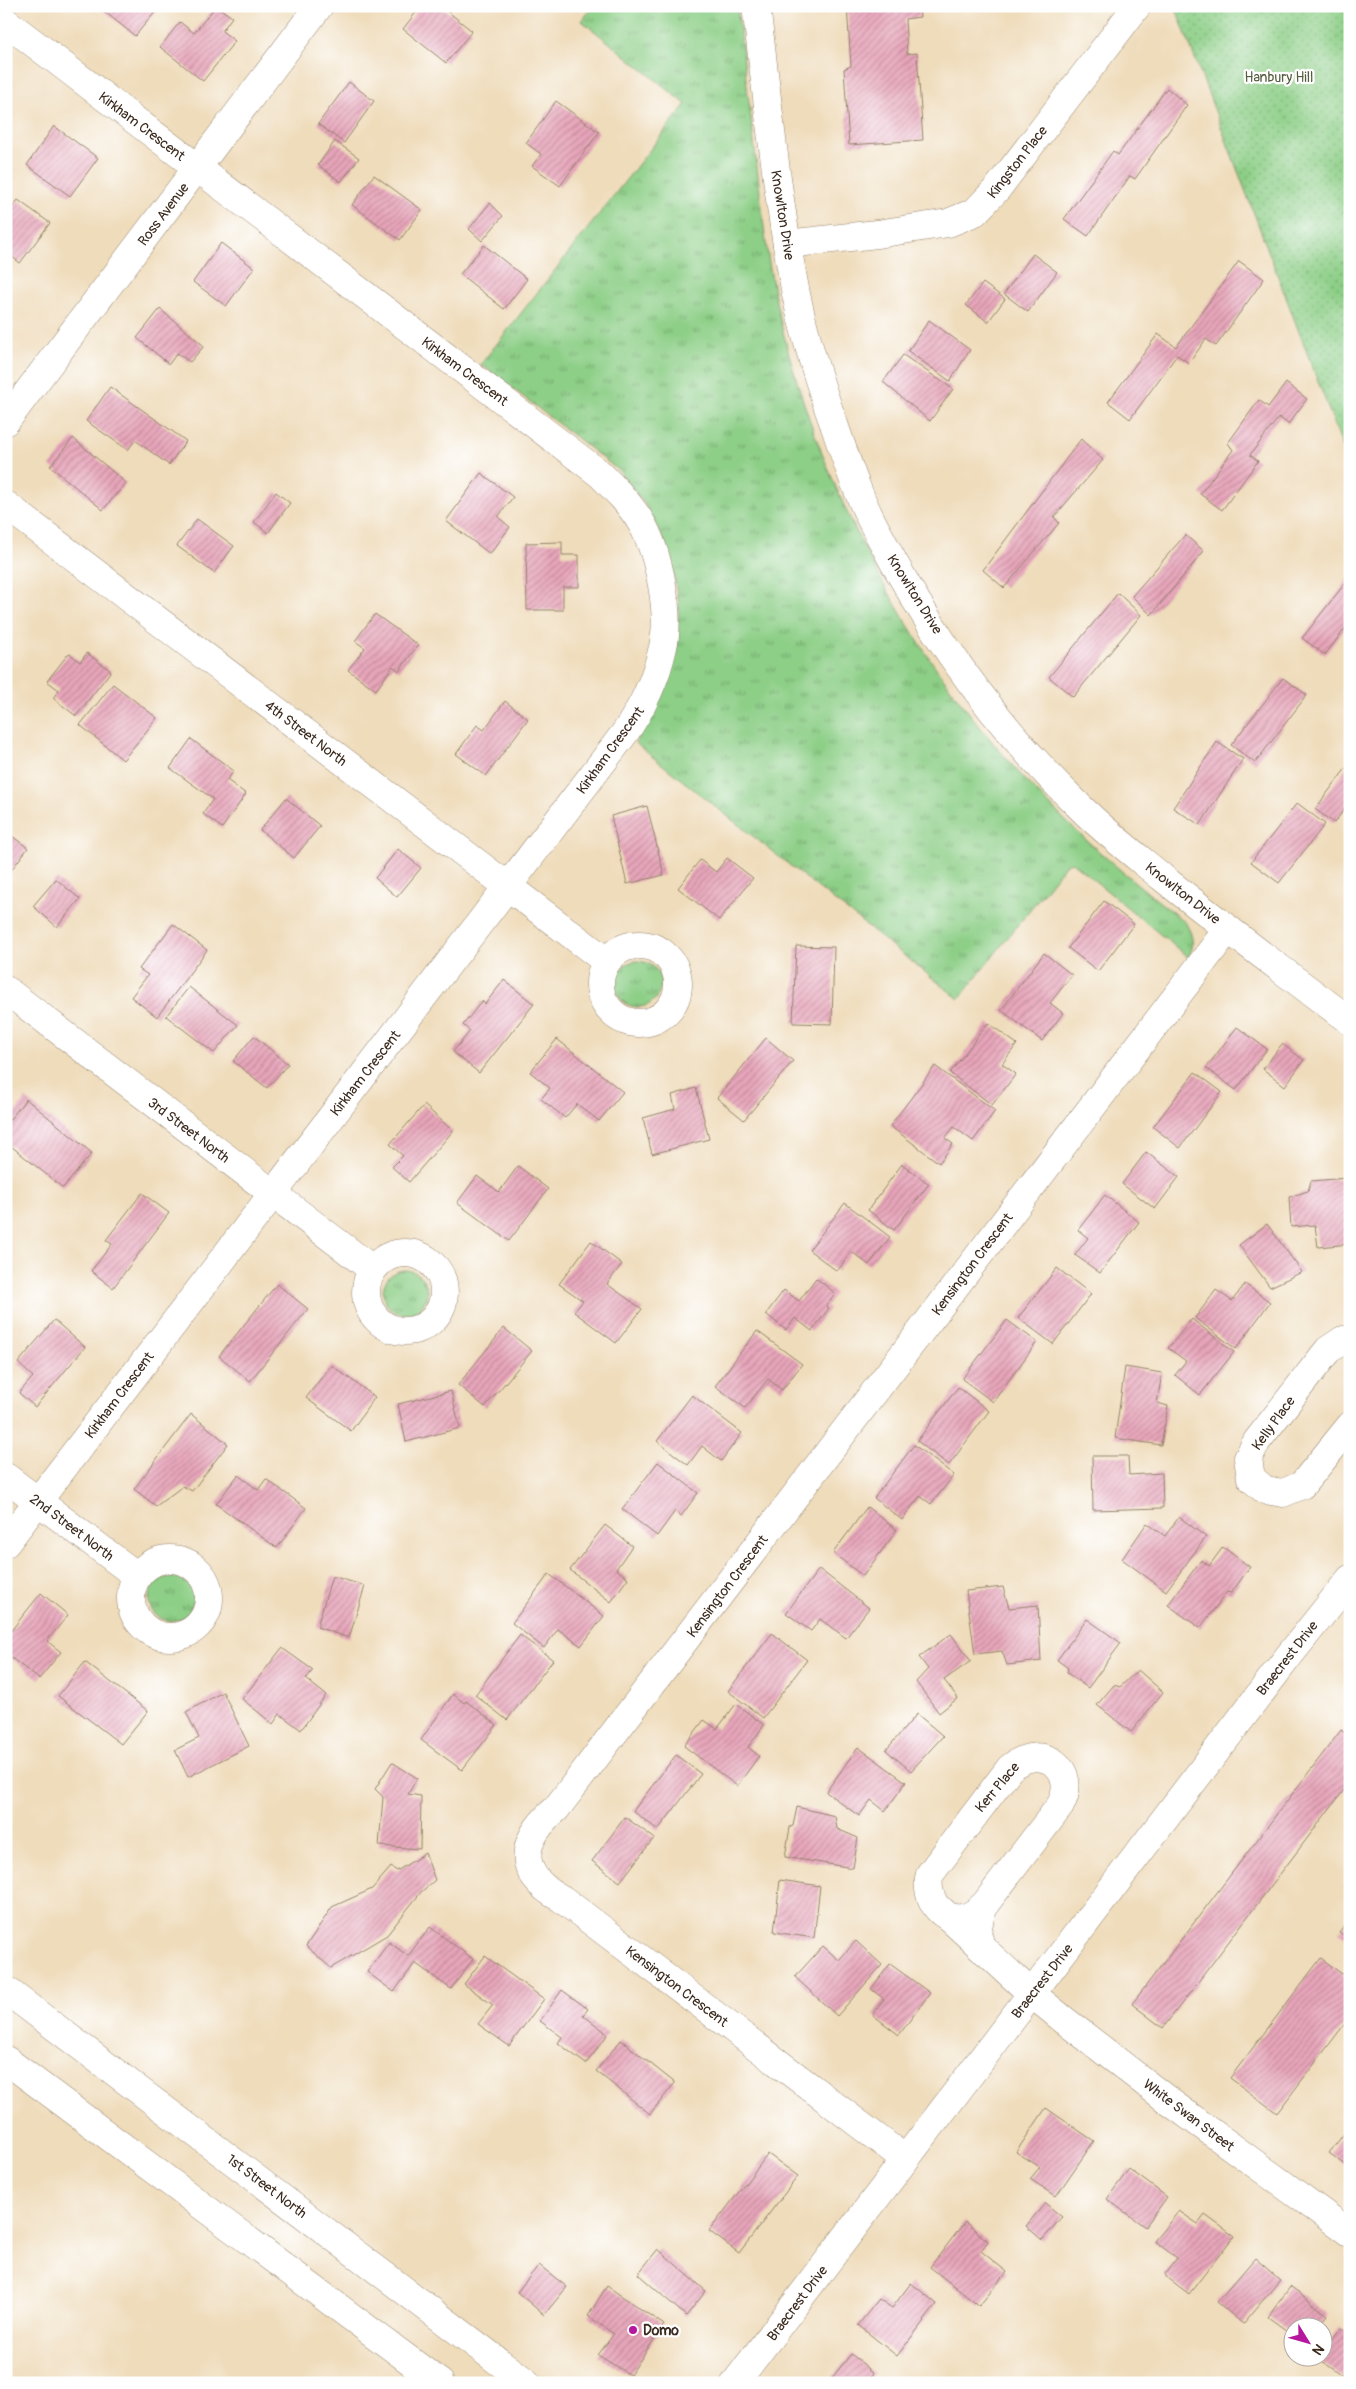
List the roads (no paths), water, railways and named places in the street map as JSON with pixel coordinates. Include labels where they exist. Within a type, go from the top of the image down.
[{"type":"street","name":"Ross Avenue","points":[[6,421],[319,6]]},
{"type":"street","name":"Knowlton Drive","points":[[756,6],[775,167],[787,244],[796,295],[812,360],[850,470],[877,532],[917,601],[974,685],[1042,768],[1080,808],[1119,842],[1228,929],[1350,1021]]},
{"type":"street","name":"Kingston Place","points":[[787,244],[878,234],[948,223],[975,212],[997,189],[1137,6]]},
{"type":"street","name":"Kirkham Crescent","points":[[6,22],[600,474],[623,497],[643,525],[659,565],[664,607],[664,645],[654,678],[642,707],[624,734],[6,1543]]},
{"type":"street","name":"4th Street North","points":[[6,505],[606,961]]},
{"type":"street","name":"Kensington Crescent","points":[[905,2159],[570,1905],[548,1891],[535,1879],[528,1862],[528,1843],[541,1822],[556,1809],[1228,929]]},
{"type":"street","name":"3rd Street North","points":[[6,990],[372,1269]]},
{"type":"street","name":"Kelly Place","points":[[1346,1440],[1302,1485],[1283,1493],[1265,1490],[1251,1478],[1248,1458],[1257,1442],[1328,1350],[1343,1340],[1350,1339]]},
{"type":"street","name":"2nd Street North","points":[[6,1477],[137,1576]]},
{"type":"street","name":"Braecrest Drive","points":[[735,2383],[1350,1579]]},
{"type":"street","name":"Kerr Place","points":[[942,1911],[950,1916],[961,1918],[979,1910],[1064,1798],[1066,1785],[1062,1772],[1045,1758],[1038,1755],[1028,1757],[1019,1760],[1010,1768],[936,1864],[927,1884],[929,1894],[942,1911],[1032,1994]]},
{"type":"street","name":"Kerr Place","points":[[985,1951],[981,1946],[978,1932],[980,1915],[986,1903]]},
{"type":"street","name":"1st Street North","points":[[6,1990],[527,2383]]},
{"type":"street","name":"White Swan Street","points":[[1032,1994],[1170,2102],[1350,2233]]},
{"type":"street","points":[[6,2060],[440,2383]]},
{"type":"place","name":"Domo","points":[[633,2330]]},
{"type":"park label","name":"Hanbury Hill","points":[[1279,77]]}]
